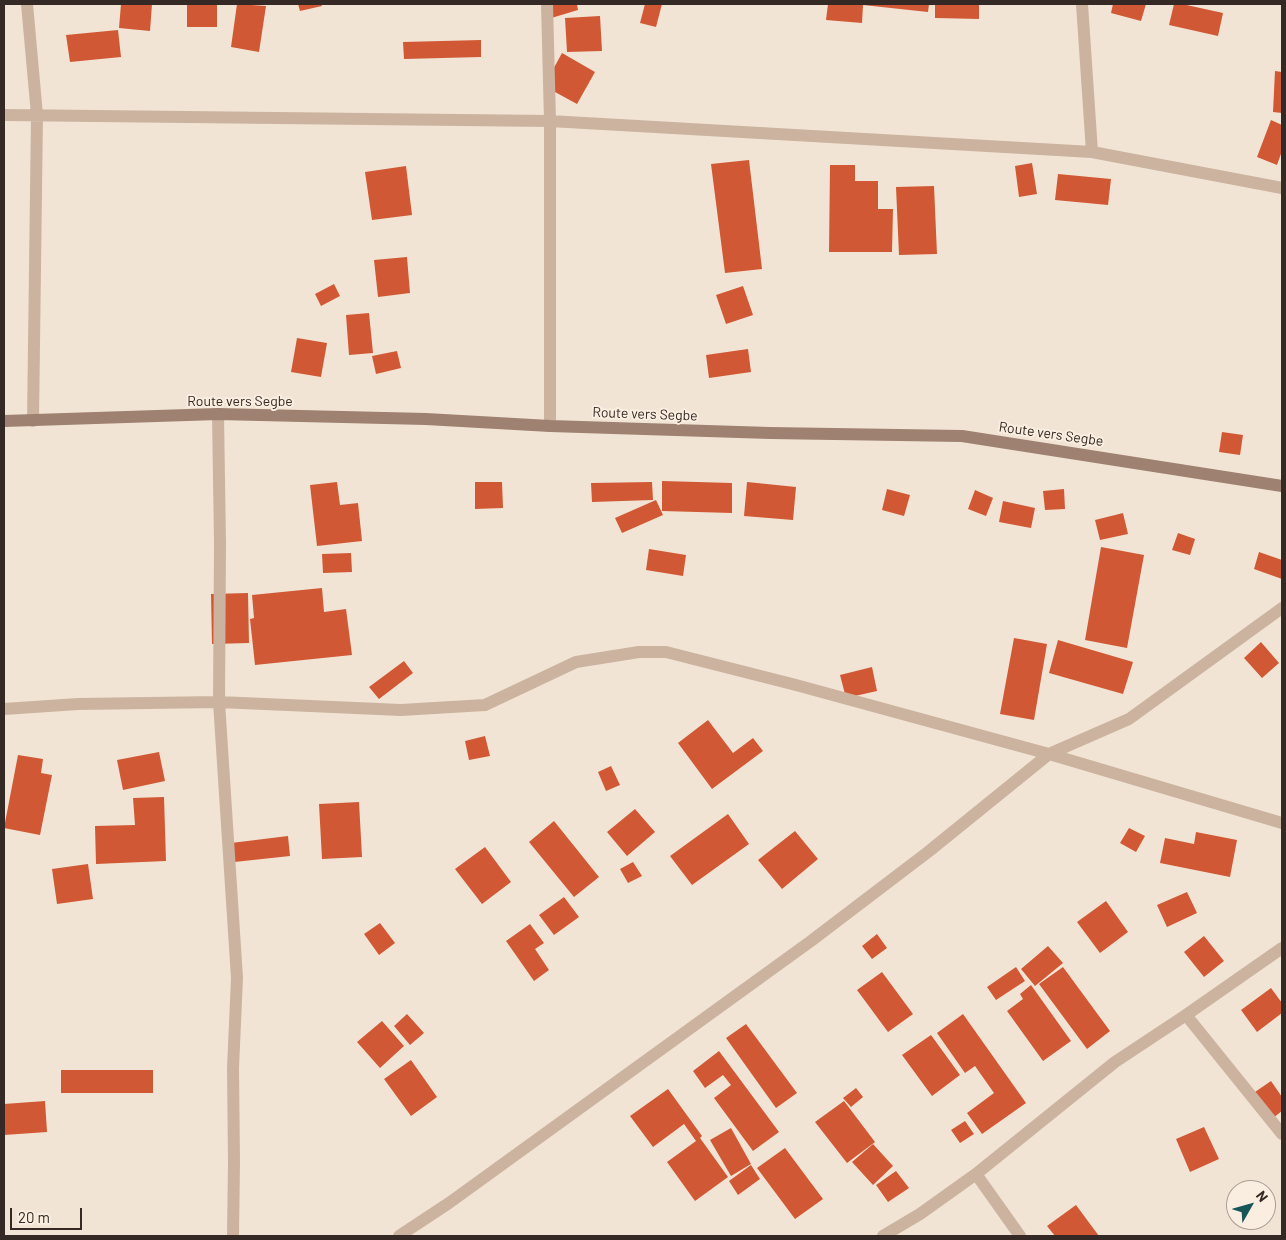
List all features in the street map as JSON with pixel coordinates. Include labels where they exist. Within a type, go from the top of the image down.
[{"type":"main road","name":"Route vers Segbe","points":[[4,421],[218,414],[426,419],[550,426],[770,433],[962,436],[1282,486]]},
{"type":"street","points":[[27,4],[37,115],[33,421]]},
{"type":"street","points":[[548,4],[550,426]]},
{"type":"street","points":[[1082,4],[1092,152]]},
{"type":"street","points":[[4,115],[550,121],[1092,152],[1282,188]]},
{"type":"street","points":[[218,414],[220,544],[219,702],[236,978],[233,1068],[233,1236]]},
{"type":"street","points":[[399,1236],[449,1203],[811,941],[928,852],[1048,754],[1129,719],[1282,608]]},
{"type":"street","points":[[4,709],[78,704],[219,702],[401,710],[484,705],[576,662],[639,652],[666,652],[796,684],[1048,754],[1282,823]]},
{"type":"street","points":[[883,1236],[920,1214],[976,1174],[1115,1062],[1282,948]]},
{"type":"street","points":[[1186,1015],[1282,1134]]},
{"type":"street","points":[[976,1174],[1020,1236]]},
{"type":"building","points":[[121,4],[152,4],[150,31],[119,28]]},
{"type":"building","points":[[187,4],[217,4],[217,27],[187,27]]},
{"type":"building","points":[[237,4],[266,6],[259,52],[231,47]]},
{"type":"building","points":[[298,4],[321,4],[322,6],[300,11]]},
{"type":"building","points":[[543,4],[577,4],[578,10],[548,19]]},
{"type":"building","points":[[645,4],[662,4],[656,27],[640,23]]},
{"type":"building","points":[[828,4],[929,4],[928,12],[863,5],[862,23],[826,20]]},
{"type":"building","points":[[935,4],[979,4],[979,19],[935,18]]},
{"type":"building","points":[[1113,4],[1146,4],[1141,21],[1111,13]]},
{"type":"building","points":[[1174,4],[1223,13],[1218,36],[1169,25]]},
{"type":"building","points":[[600,16],[602,51],[567,52],[565,18]]},
{"type":"building","points":[[118,30],[121,57],[70,62],[66,35]]},
{"type":"building","points":[[481,40],[481,57],[404,59],[403,42]]},
{"type":"building","points":[[562,53],[595,72],[577,104],[544,86]]},
{"type":"building","points":[[1275,71],[1282,72],[1282,113],[1273,112]]},
{"type":"building","points":[[1271,120],[1282,125],[1282,151],[1277,165],[1257,157]]},
{"type":"building","points":[[749,160],[762,269],[725,273],[711,164]]},
{"type":"building","points":[[1032,163],[1037,194],[1019,197],[1015,166]]},
{"type":"building","points":[[830,165],[855,165],[855,181],[878,181],[878,209],[893,209],[892,252],[829,252]]},
{"type":"building","points":[[406,166],[412,215],[372,220],[365,172]]},
{"type":"building","points":[[1058,174],[1111,179],[1108,205],[1055,200]]},
{"type":"building","points":[[934,186],[937,254],[899,255],[896,187]]},
{"type":"building","points":[[407,257],[410,293],[378,297],[374,260]]},
{"type":"building","points":[[334,284],[340,296],[321,306],[315,294]]},
{"type":"building","points":[[743,286],[753,315],[726,324],[716,295]]},
{"type":"building","points":[[369,313],[373,353],[349,355],[346,315]]},
{"type":"building","points":[[297,338],[327,343],[321,377],[291,372]]},
{"type":"building","points":[[748,349],[751,372],[709,378],[706,355]]},
{"type":"building","points":[[397,351],[401,368],[376,374],[372,356]]},
{"type":"building","points":[[1222,432],[1243,435],[1240,455],[1219,452]]},
{"type":"building","points":[[662,481],[732,483],[732,513],[662,511]]},
{"type":"building","points":[[337,482],[340,505],[358,503],[362,541],[317,546],[310,485]]},
{"type":"building","points":[[475,482],[502,482],[503,508],[475,509]]},
{"type":"building","points":[[652,482],[653,500],[592,502],[591,483]]},
{"type":"building","points":[[747,482],[796,487],[793,520],[744,516]]},
{"type":"building","points":[[887,489],[910,495],[904,516],[882,510]]},
{"type":"building","points":[[1064,489],[1065,509],[1045,510],[1043,491]]},
{"type":"building","points":[[975,490],[993,498],[986,516],[968,509]]},
{"type":"building","points":[[656,500],[663,515],[622,533],[615,518]]},
{"type":"building","points":[[1003,501],[1035,508],[1031,528],[999,522]]},
{"type":"building","points":[[1123,513],[1128,534],[1100,540],[1095,520]]},
{"type":"building","points":[[1178,533],[1195,539],[1190,555],[1172,550]]},
{"type":"building","points":[[1101,547],[1144,555],[1127,648],[1085,640]]},
{"type":"building","points":[[649,549],[686,555],[683,576],[646,570]]},
{"type":"building","points":[[1259,552],[1282,560],[1282,579],[1254,569]]},
{"type":"building","points":[[351,553],[352,572],[323,573],[322,554]]},
{"type":"building","points":[[322,588],[324,612],[346,609],[352,655],[255,665],[250,619],[254,618],[252,595]]},
{"type":"building","points":[[248,593],[249,643],[212,644],[211,594]]},
{"type":"building","points":[[1014,638],[1047,644],[1034,720],[1000,714]]},
{"type":"building","points":[[1058,640],[1133,662],[1123,694],[1049,673]]},
{"type":"building","points":[[1261,642],[1279,663],[1262,678],[1244,658]]},
{"type":"building","points":[[404,661],[413,673],[379,699],[369,687]]},
{"type":"building","points":[[872,667],[877,691],[846,698],[840,675]]},
{"type":"building","points":[[708,720],[733,753],[753,738],[763,751],[712,789],[678,743]]},
{"type":"building","points":[[485,736],[490,756],[469,760],[465,741]]},
{"type":"building","points":[[159,752],[165,781],[123,790],[117,760]]},
{"type":"building","points":[[18,755],[43,759],[41,773],[52,775],[40,835],[4,828]]},
{"type":"building","points":[[611,766],[620,785],[606,791],[598,772]]},
{"type":"building","points":[[164,797],[166,861],[96,864],[95,826],[135,825],[133,798]]},
{"type":"building","points":[[359,802],[362,857],[322,859],[319,804]]},
{"type":"building","points":[[635,809],[655,832],[627,856],[607,832]]},
{"type":"building","points":[[728,814],[749,844],[692,885],[670,856]]},
{"type":"building","points":[[554,821],[599,877],[574,897],[529,842]]},
{"type":"building","points":[[1129,828],[1145,836],[1136,852],[1120,843]]},
{"type":"building","points":[[795,831],[818,859],[782,889],[758,860]]},
{"type":"building","points":[[1196,832],[1237,840],[1230,877],[1160,863],[1165,838],[1194,844]]},
{"type":"building","points":[[288,836],[290,856],[225,863],[223,844]]},
{"type":"building","points":[[485,847],[511,882],[482,904],[455,869]]},
{"type":"building","points":[[633,862],[642,876],[628,883],[620,869]]},
{"type":"building","points":[[88,864],[93,899],[57,904],[52,869]]},
{"type":"building","points":[[1187,892],[1197,913],[1167,927],[1157,905]]},
{"type":"building","points":[[564,897],[579,917],[554,935],[539,915]]},
{"type":"building","points":[[1106,901],[1128,932],[1100,953],[1077,922]]},
{"type":"building","points":[[380,923],[395,943],[379,955],[364,934]]},
{"type":"building","points":[[530,924],[544,943],[535,949],[549,970],[534,981],[506,941]]},
{"type":"building","points":[[877,934],[887,948],[872,959],[862,946]]},
{"type":"building","points":[[1204,936],[1224,961],[1204,977],[1184,952]]},
{"type":"building","points":[[1048,946],[1063,963],[1035,986],[1021,969]]},
{"type":"building","points":[[1016,967],[1025,981],[996,1000],[987,987]]},
{"type":"building","points":[[1063,967],[1110,1031],[1087,1049],[1039,984]]},
{"type":"building","points":[[882,972],[913,1014],[888,1032],[857,990]]},
{"type":"building","points":[[1031,985],[1071,1041],[1043,1061],[1007,1011],[1023,999],[1020,994]]},
{"type":"building","points":[[1271,988],[1282,1003],[1282,1013],[1257,1032],[1241,1010]]},
{"type":"building","points":[[407,1014],[424,1033],[410,1045],[394,1026]]},
{"type":"building","points":[[963,1014],[1026,1103],[982,1134],[967,1113],[994,1093],[975,1066],[965,1073],[937,1033]]},
{"type":"building","points":[[382,1021],[404,1046],[380,1068],[357,1042]]},
{"type":"building","points":[[746,1024],[797,1093],[776,1108],[726,1038]]},
{"type":"building","points":[[931,1035],[960,1075],[932,1096],[902,1055]]},
{"type":"building","points":[[719,1051],[779,1132],[753,1151],[714,1098],[731,1085],[723,1075],[705,1088],[693,1071]]},
{"type":"building","points":[[411,1060],[437,1097],[411,1116],[384,1079]]},
{"type":"building","points":[[61,1070],[153,1070],[153,1093],[61,1093]]},
{"type":"building","points":[[1271,1081],[1282,1097],[1282,1111],[1273,1118],[1255,1092]]},
{"type":"building","points":[[856,1088],[863,1097],[851,1107],[843,1098]]},
{"type":"building","points":[[668,1089],[702,1136],[700,1138],[728,1177],[695,1201],[667,1162],[696,1141],[684,1124],[653,1147],[630,1116]]},
{"type":"building","points":[[45,1101],[47,1132],[4,1135],[4,1104]]},
{"type":"building","points":[[844,1101],[875,1142],[847,1163],[815,1122]]},
{"type":"building","points":[[965,1121],[974,1134],[960,1143],[951,1130]]},
{"type":"building","points":[[1204,1127],[1219,1159],[1190,1172],[1176,1139]]},
{"type":"building","points":[[731,1128],[751,1164],[731,1176],[710,1140]]},
{"type":"building","points":[[873,1144],[893,1166],[873,1185],[852,1162]]},
{"type":"building","points":[[785,1148],[823,1199],[795,1219],[757,1168]]},
{"type":"building","points":[[751,1165],[760,1179],[738,1195],[729,1181]]},
{"type":"building","points":[[896,1171],[909,1188],[888,1202],[876,1185]]},
{"type":"building","points":[[1076,1205],[1099,1236],[1055,1236],[1047,1226]]}]
